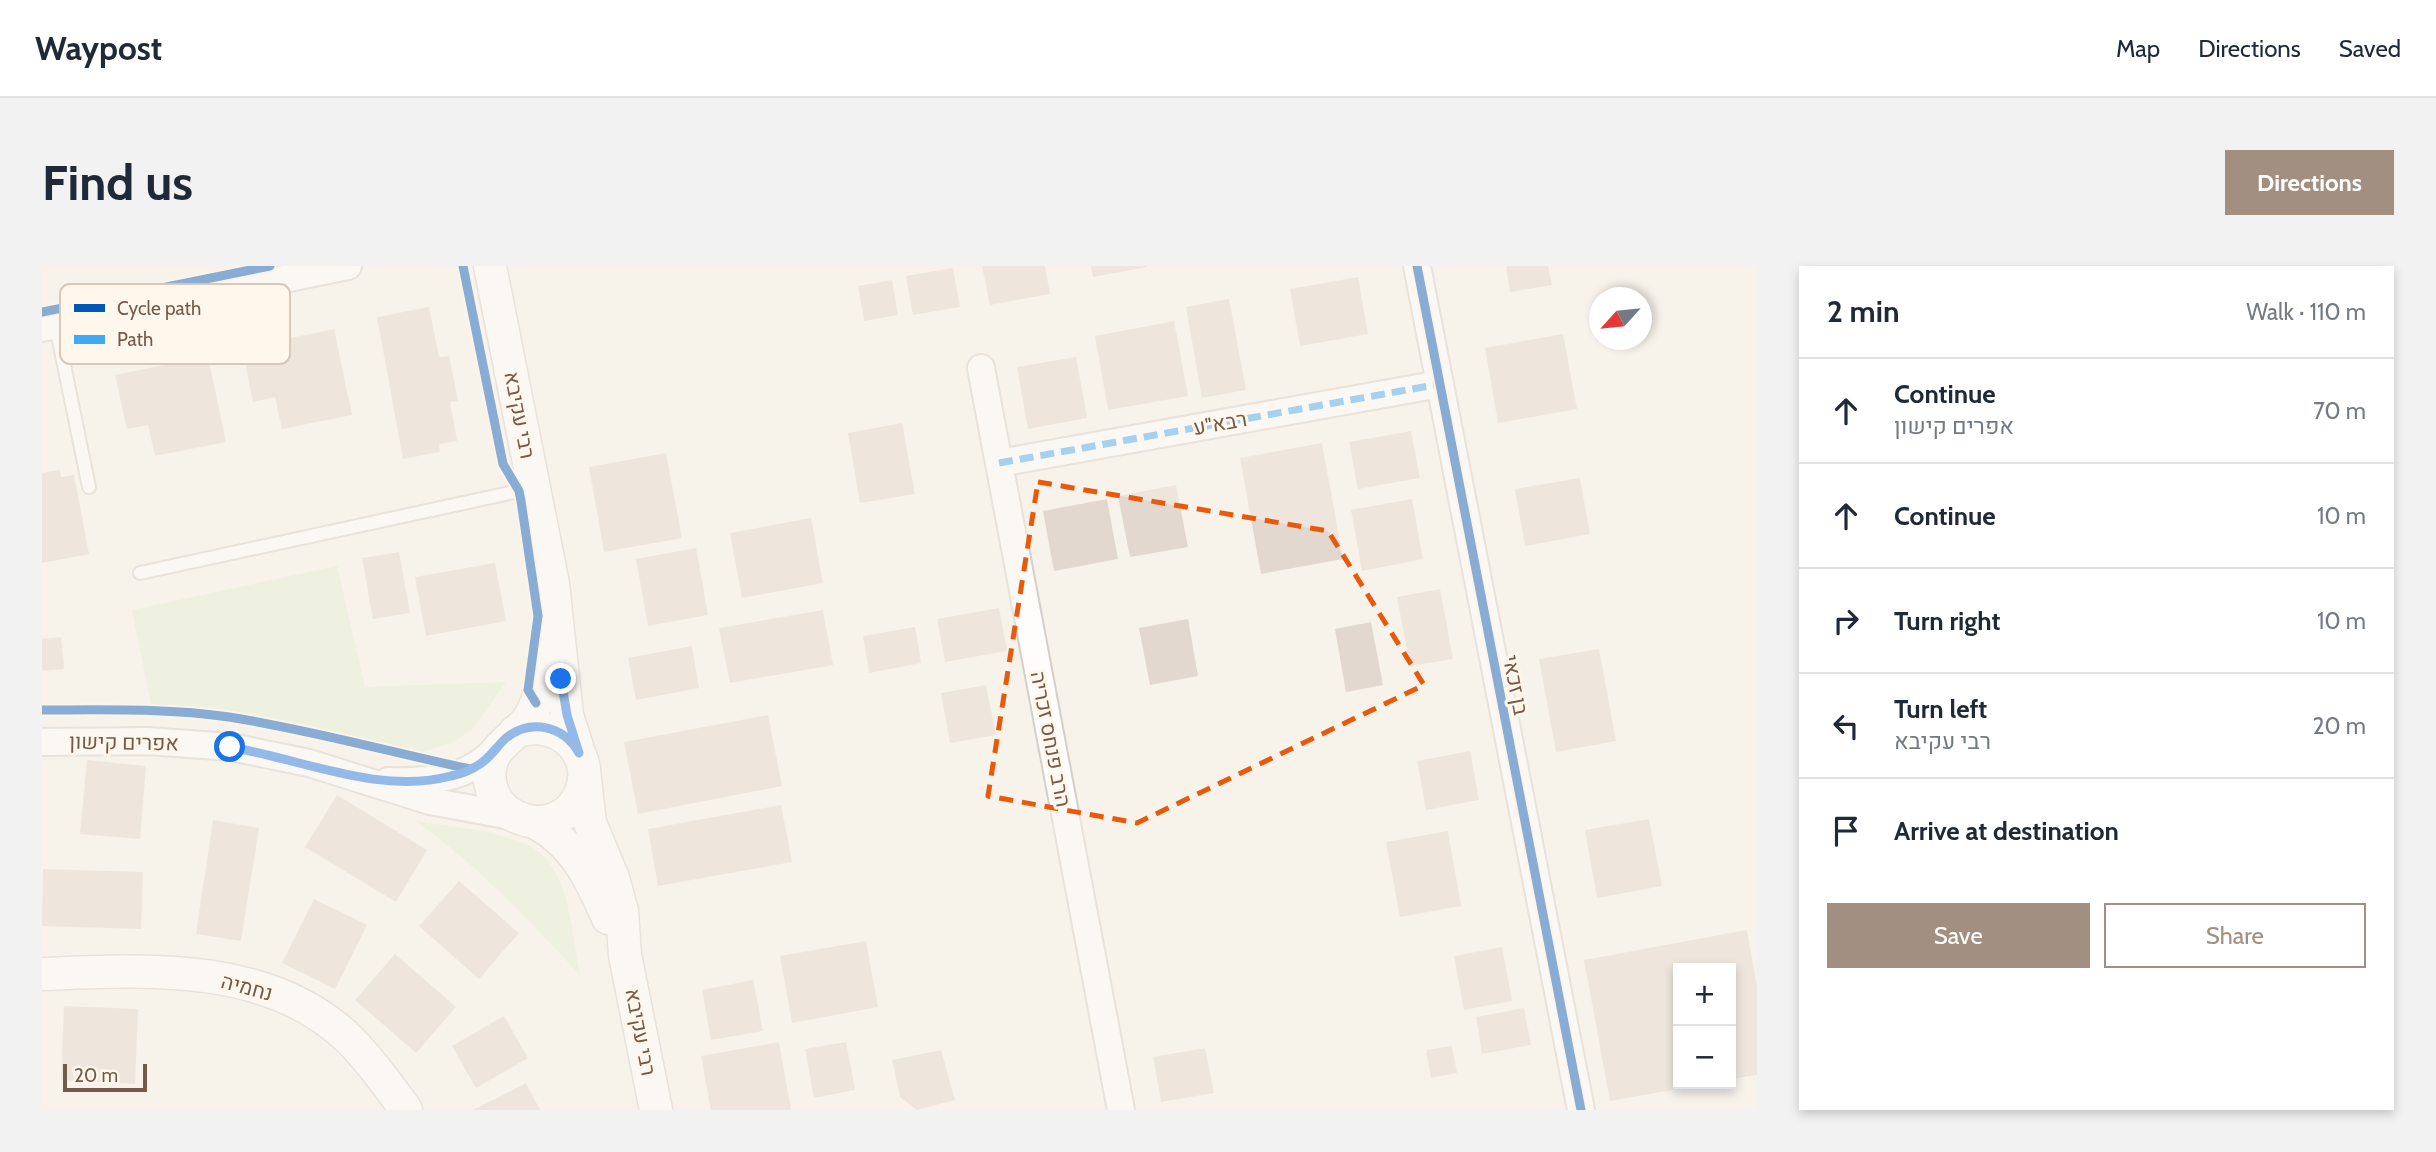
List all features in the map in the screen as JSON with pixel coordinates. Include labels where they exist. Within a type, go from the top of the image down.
[{"type":"street","points":[[260,284],[348,266]]},
{"type":"street","name":"רבי עקיבא","points":[[491,266],[549,564],[564,697],[582,764],[590,823],[614,878],[622,911],[625,954],[656,1110]]},
{"type":"street","name":"בן זכאי","points":[[1417,266],[1581,1110]]},
{"type":"street","name":"הרב פנחס זכריה","points":[[981,368],[1121,1110]]},
{"type":"street","name":"רבא\"ע","points":[[999,463],[1440,384]]},
{"type":"street","name":"רבי עקיבא","points":[[507,739],[529,718],[545,670],[549,632],[549,564]]},
{"type":"street","points":[[537,726],[551,729],[570,740],[582,764],[582,789],[571,808],[551,820],[525,819],[499,803],[492,789],[490,767],[507,739],[537,726]]},
{"type":"street","name":"אפרים קישון","points":[[371,780],[425,781],[453,776],[478,766],[507,739]]},
{"type":"street","name":"אפרים קישון","points":[[42,742],[136,740],[211,745],[270,754],[371,780],[430,802],[525,819]]},
{"type":"street","name":"רבי עקיבא","points":[[525,819],[563,841],[582,865],[625,954]]},
{"type":"street","name":"נחמיה","points":[[42,974],[180,973],[234,981],[280,995],[311,1011],[348,1038],[406,1110]]},
{"type":"lane","points":[[49,327],[89,487]]},
{"type":"lane","points":[[140,573],[534,488]]},
{"type":"highlighted area","points":[[1038,482],[1328,531],[1424,685],[1137,823],[988,796]]},
{"type":"green space","points":[[337,566],[365,687],[506,682],[472,730],[451,743],[421,752],[260,715],[151,704],[132,610]]},
{"type":"green space","points":[[415,821],[498,835],[529,846],[540,853],[550,865],[564,894],[580,975],[481,874]]},
{"type":"building","points":[[982,266],[1045,266],[1050,294],[990,305]]},
{"type":"building","points":[[1091,266],[1147,266],[1147,267],[1093,277]]},
{"type":"building","points":[[1506,266],[1548,266],[1552,285],[1510,292]]},
{"type":"building","points":[[953,268],[960,307],[913,315],[906,276]]},
{"type":"building","points":[[1358,277],[1368,334],[1300,346],[1290,289]]},
{"type":"building","points":[[892,280],[898,315],[864,321],[858,286]]},
{"type":"building","points":[[1229,299],[1246,390],[1202,398],[1186,307]]},
{"type":"building","points":[[429,307],[439,357],[449,356],[458,401],[450,402],[457,441],[439,444],[440,452],[403,459],[377,317]]},
{"type":"building","points":[[1174,321],[1188,396],[1108,410],[1095,336]]},
{"type":"building","points":[[334,329],[352,415],[282,429],[275,397],[253,402],[245,364],[290,364],[290,338]]},
{"type":"building","points":[[1563,334],[1577,409],[1498,423],[1485,348]]},
{"type":"building","points":[[1076,357],[1087,418],[1028,429],[1017,367]]},
{"type":"building","points":[[169,364],[210,364],[226,442],[155,456],[148,425],[127,429],[115,375]]},
{"type":"building","points":[[902,423],[915,494],[860,503],[848,433]]},
{"type":"building","points":[[1411,431],[1420,478],[1358,489],[1349,442]]},
{"type":"building","points":[[1322,443],[1343,559],[1261,574],[1240,458]]},
{"type":"building","points":[[666,453],[682,538],[604,552],[589,467]]},
{"type":"building","points":[[60,470],[61,477],[74,475],[89,554],[42,563],[42,473]]},
{"type":"building","points":[[1580,478],[1590,534],[1525,546],[1515,489]]},
{"type":"building","points":[[1176,485],[1188,547],[1130,557],[1118,496]]},
{"type":"building","points":[[1107,499],[1118,559],[1054,571],[1043,511]]},
{"type":"building","points":[[1412,499],[1423,559],[1362,571],[1351,510]]},
{"type":"building","points":[[811,518],[823,583],[742,598],[730,533]]},
{"type":"building","points":[[696,548],[708,615],[648,626],[636,559]]},
{"type":"building","points":[[399,552],[410,613],[373,619],[362,558]]},
{"type":"building","points":[[495,563],[506,621],[426,636],[415,577]]},
{"type":"building","points":[[1440,589],[1453,659],[1410,666],[1397,597]]},
{"type":"building","points":[[999,608],[1007,651],[945,662],[937,619]]},
{"type":"building","points":[[823,610],[833,665],[730,683],[719,628]]},
{"type":"building","points":[[1188,619],[1198,676],[1150,685],[1139,628]]},
{"type":"building","points":[[1371,622],[1383,685],[1346,692],[1335,629]]},
{"type":"building","points":[[915,627],[921,663],[869,673],[863,636]]},
{"type":"building","points":[[61,637],[64,669],[42,671],[42,639]]},
{"type":"building","points":[[692,646],[699,688],[636,700],[628,658]]},
{"type":"building","points":[[1599,649],[1616,741],[1556,752],[1539,659]]},
{"type":"building","points":[[986,685],[996,735],[950,743],[941,693]]},
{"type":"building","points":[[768,715],[782,786],[638,814],[624,742]]},
{"type":"building","points":[[1470,751],[1479,800],[1426,810],[1417,761]]},
{"type":"building","points":[[87,760],[146,766],[140,839],[80,834]]},
{"type":"building","points":[[337,795],[427,850],[396,902],[305,847]]},
{"type":"building","points":[[781,805],[792,862],[658,886],[648,829]]},
{"type":"building","points":[[1649,819],[1662,886],[1597,898],[1585,830]]},
{"type":"building","points":[[213,820],[259,828],[241,941],[196,934]]},
{"type":"building","points":[[1448,831],[1461,906],[1400,917],[1386,842]]},
{"type":"building","points":[[43,869],[143,872],[141,929],[42,926]]},
{"type":"building","points":[[459,881],[519,933],[479,979],[419,926]]},
{"type":"building","points":[[314,899],[367,925],[335,989],[282,963]]},
{"type":"building","points":[[1747,930],[1757,986],[1757,1075],[1736,1078],[1736,963],[1673,963],[1673,1089],[1678,1089],[1610,1101],[1584,960]]},
{"type":"building","points":[[866,941],[878,1007],[792,1023],[780,956]]},
{"type":"building","points":[[1502,947],[1512,1001],[1464,1010],[1454,956]]},
{"type":"building","points":[[395,954],[456,1007],[416,1053],[355,1000]]},
{"type":"building","points":[[753,980],[763,1031],[711,1040],[702,990]]},
{"type":"building","points":[[64,1006],[138,1009],[135,1084],[61,1080]]},
{"type":"building","points":[[1524,1008],[1531,1045],[1482,1054],[1476,1017]]},
{"type":"building","points":[[504,1016],[528,1058],[476,1088],[452,1046]]},
{"type":"building","points":[[779,1042],[791,1110],[711,1110],[701,1056]]},
{"type":"building","points":[[846,1042],[855,1090],[814,1098],[805,1049]]},
{"type":"building","points":[[1452,1046],[1457,1073],[1431,1078],[1426,1050]]},
{"type":"building","points":[[1205,1048],[1214,1093],[1161,1102],[1153,1057]]},
{"type":"building","points":[[941,1050],[955,1100],[917,1110],[900,1097],[892,1060]]},
{"type":"building","points":[[526,1083],[540,1110],[473,1110]]},
{"type":"marked path","points":[[999,463],[1440,384]]},
{"type":"cycle path","points":[[181,284],[270,266]]},
{"type":"cycle path","points":[[463,266],[503,464],[519,491],[521,501],[538,616],[528,690],[536,703]]},
{"type":"cycle path","points":[[1417,266],[1581,1110]]},
{"type":"cycle path","points":[[42,312],[60,308]]},
{"type":"cycle path","points":[[42,710],[159,711],[229,717],[470,769]]},
{"type":"route","points":[[230,747],[309,763],[371,780],[397,782],[439,779],[466,772],[488,758],[509,736],[530,727],[545,727],[559,732],[570,740],[579,753],[571,732],[561,679]]}]
